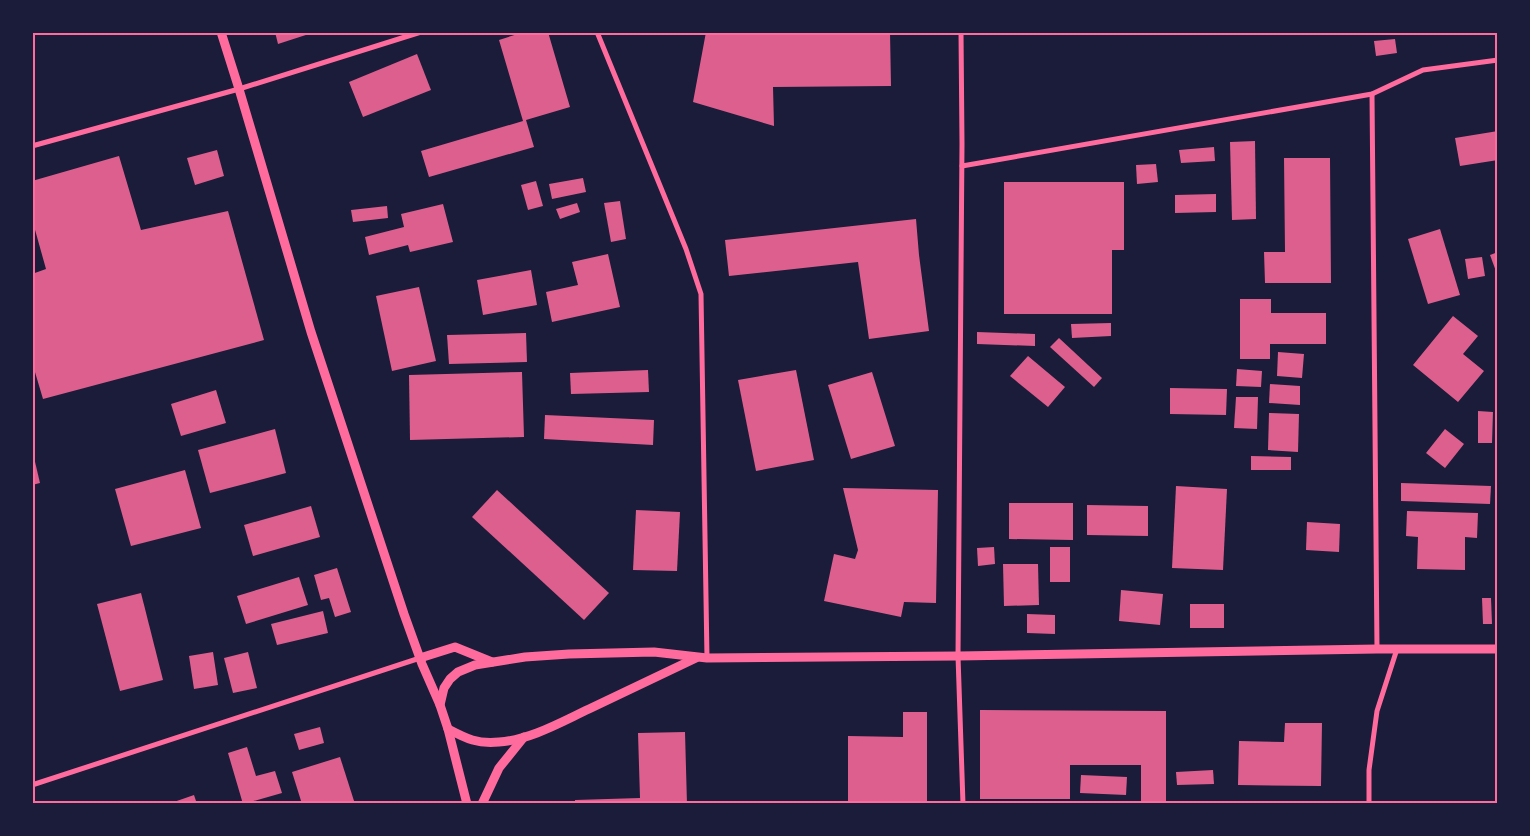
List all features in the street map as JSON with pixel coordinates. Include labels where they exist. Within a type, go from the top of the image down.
[{"type":"street","points":[[221,32],[311,332],[421,661],[448,729],[467,804]]},
{"type":"street","points":[[396,32],[398,39]]},
{"type":"street","points":[[32,146],[239,89],[421,32]]},
{"type":"street","points":[[598,32],[686,249],[700,294],[707,658]]},
{"type":"street","points":[[961,32],[962,166],[958,656],[963,804]]},
{"type":"street","points":[[962,166],[1372,94],[1423,70],[1498,60]]},
{"type":"street","points":[[1372,94],[1377,649]]},
{"type":"street","points":[[32,784],[421,661],[455,646],[492,662]]},
{"type":"street","points":[[1369,804],[1369,770],[1377,711],[1397,649]]},
{"type":"street","points":[[440,705],[444,688],[450,679],[458,672],[474,665],[525,657],[569,654],[654,652],[707,658],[1498,649]]},
{"type":"street","points":[[448,729],[468,740],[486,742],[500,742],[524,737],[563,721],[696,658]]},
{"type":"street","points":[[482,804],[499,768],[524,737]]},
{"type":"building","points":[[275,32],[312,32],[312,33],[278,44]]},
{"type":"building","points":[[524,32],[548,32],[570,107],[526,120],[534,147],[429,177],[421,151],[523,121],[499,40]]},
{"type":"building","points":[[706,32],[890,32],[891,86],[773,87],[774,126],[693,102]]},
{"type":"building","points":[[1395,39],[1397,53],[1376,56],[1374,41]]},
{"type":"building","points":[[417,54],[431,90],[363,117],[349,82]]},
{"type":"building","points":[[1498,131],[1498,160],[1460,166],[1455,138]]},
{"type":"building","points":[[1255,141],[1256,219],[1232,220],[1230,142]]},
{"type":"building","points":[[1214,147],[1215,161],[1181,163],[1179,150]]},
{"type":"building","points":[[217,150],[224,176],[195,185],[187,158]]},
{"type":"building","points":[[119,156],[141,230],[228,211],[264,340],[43,399],[32,362],[32,274],[46,269],[32,219],[32,181]]},
{"type":"building","points":[[1284,158],[1330,158],[1331,283],[1265,283],[1264,252],[1285,252]]},
{"type":"building","points":[[1156,164],[1158,182],[1137,184],[1136,165]]},
{"type":"building","points":[[583,178],[586,192],[552,199],[549,184]]},
{"type":"building","points":[[536,181],[543,206],[528,210],[521,185]]},
{"type":"building","points":[[1004,182],[1124,182],[1124,250],[1112,250],[1112,314],[1004,314]]},
{"type":"building","points":[[1216,194],[1216,212],[1175,213],[1175,195]]},
{"type":"building","points":[[620,201],[626,239],[611,242],[604,203]]},
{"type":"building","points":[[577,203],[580,212],[560,219],[556,209]]},
{"type":"building","points":[[443,204],[453,242],[410,252],[408,245],[369,255],[365,237],[404,227],[401,214]]},
{"type":"building","points":[[387,206],[388,218],[353,222],[351,210]]},
{"type":"building","points":[[916,219],[929,331],[869,339],[858,262],[729,276],[725,240]]},
{"type":"building","points":[[1440,229],[1460,295],[1428,304],[1408,239]]},
{"type":"building","points":[[1498,252],[1498,274],[1497,274],[1490,255]]},
{"type":"building","points":[[608,254],[620,307],[552,322],[546,292],[578,285],[572,262]]},
{"type":"building","points":[[1482,257],[1485,276],[1468,279],[1465,259]]},
{"type":"building","points":[[531,270],[537,305],[483,315],[477,280]]},
{"type":"building","points":[[419,287],[436,361],[392,371],[376,296]]},
{"type":"building","points":[[1240,299],[1271,299],[1271,313],[1326,313],[1326,344],[1270,344],[1270,359],[1240,359]]},
{"type":"building","points":[[1453,316],[1478,336],[1463,354],[1484,371],[1458,402],[1413,365]]},
{"type":"building","points":[[1111,323],[1111,336],[1072,338],[1071,324]]},
{"type":"building","points":[[977,332],[1035,334],[1035,346],[977,344]]},
{"type":"building","points":[[526,333],[527,362],[449,364],[447,335]]},
{"type":"building","points":[[1059,338],[1102,378],[1094,387],[1050,347]]},
{"type":"building","points":[[1278,352],[1304,354],[1302,378],[1277,376]]},
{"type":"building","points":[[1028,356],[1065,387],[1048,407],[1010,376]]},
{"type":"building","points":[[1237,369],[1262,371],[1261,387],[1236,386]]},
{"type":"building","points":[[648,370],[649,392],[571,394],[570,373]]},
{"type":"building","points":[[796,370],[814,460],[756,471],[738,380]]},
{"type":"building","points":[[522,372],[524,437],[410,440],[409,375]]},
{"type":"building","points":[[872,372],[895,446],[851,459],[828,385]]},
{"type":"building","points":[[1270,384],[1300,386],[1300,405],[1269,403]]},
{"type":"building","points":[[1170,388],[1227,389],[1226,415],[1170,414]]},
{"type":"building","points":[[216,390],[226,423],[181,436],[171,404]]},
{"type":"building","points":[[1236,397],[1258,397],[1257,429],[1234,428]]},
{"type":"building","points":[[1478,411],[1493,412],[1492,443],[1478,443]]},
{"type":"building","points":[[1269,413],[1299,414],[1298,452],[1268,450]]},
{"type":"building","points":[[545,415],[654,420],[653,445],[544,439]]},
{"type":"building","points":[[275,429],[286,473],[210,493],[198,450]]},
{"type":"building","points":[[1445,429],[1464,444],[1445,468],[1426,453]]},
{"type":"building","points":[[32,449],[40,483],[32,485]]},
{"type":"building","points":[[1251,456],[1291,457],[1291,470],[1251,470]]},
{"type":"building","points":[[185,470],[201,528],[131,546],[115,489]]},
{"type":"building","points":[[1401,483],[1491,486],[1490,504],[1401,501]]},
{"type":"building","points":[[1176,486],[1227,489],[1223,570],[1172,568]]},
{"type":"building","points":[[843,488],[938,490],[936,603],[904,602],[901,617],[824,601],[834,554],[855,559],[858,550]]},
{"type":"building","points":[[497,490],[609,593],[584,620],[472,517]]},
{"type":"building","points":[[1009,503],[1073,503],[1073,540],[1009,539]]},
{"type":"building","points":[[1087,505],[1148,506],[1148,536],[1087,535]]},
{"type":"building","points":[[311,506],[320,537],[253,556],[244,525]]},
{"type":"building","points":[[636,510],[680,512],[677,571],[633,570]]},
{"type":"building","points":[[1407,511],[1478,513],[1477,538],[1465,537],[1465,570],[1417,569],[1418,537],[1406,536]]},
{"type":"building","points":[[1307,522],[1340,524],[1339,552],[1306,550]]},
{"type":"building","points":[[994,547],[995,564],[978,566],[977,548]]},
{"type":"building","points":[[1050,547],[1070,547],[1070,582],[1050,582]]},
{"type":"building","points":[[1003,564],[1038,564],[1039,605],[1004,606]]},
{"type":"building","points":[[337,568],[351,612],[335,617],[329,598],[321,600],[314,575]]},
{"type":"building","points":[[299,577],[308,605],[246,624],[237,596]]},
{"type":"building","points":[[1121,590],[1163,594],[1160,625],[1119,621]]},
{"type":"building","points":[[141,593],[163,680],[120,691],[97,604]]},
{"type":"building","points":[[1482,598],[1491,598],[1492,624],[1483,624]]},
{"type":"building","points":[[1190,604],[1224,604],[1224,628],[1190,628]]},
{"type":"building","points":[[323,611],[328,633],[277,645],[271,624]]},
{"type":"building","points":[[1027,614],[1055,615],[1055,634],[1027,633]]},
{"type":"building","points":[[213,652],[218,685],[194,689],[189,656]]},
{"type":"building","points":[[248,652],[257,688],[233,693],[224,658]]},
{"type":"building","points":[[980,710],[1166,711],[1166,804],[1141,804],[1141,765],[1070,765],[1070,799],[980,799]]},
{"type":"building","points":[[903,712],[927,712],[927,804],[848,804],[848,736],[903,737]]},
{"type":"building","points":[[1285,723],[1322,723],[1321,786],[1238,785],[1239,741],[1284,742]]},
{"type":"building","points":[[320,727],[324,743],[299,750],[294,734]]},
{"type":"building","points":[[685,732],[687,804],[575,804],[575,800],[640,798],[638,733]]},
{"type":"building","points":[[247,747],[256,776],[275,771],[282,793],[243,804],[228,753]]},
{"type":"building","points":[[340,757],[355,804],[302,804],[292,772]]},
{"type":"building","points":[[1213,770],[1214,784],[1177,785],[1176,772]]},
{"type":"building","points":[[1081,775],[1127,777],[1126,795],[1080,793]]},
{"type":"building","points":[[194,795],[197,804],[171,804],[171,803]]}]
